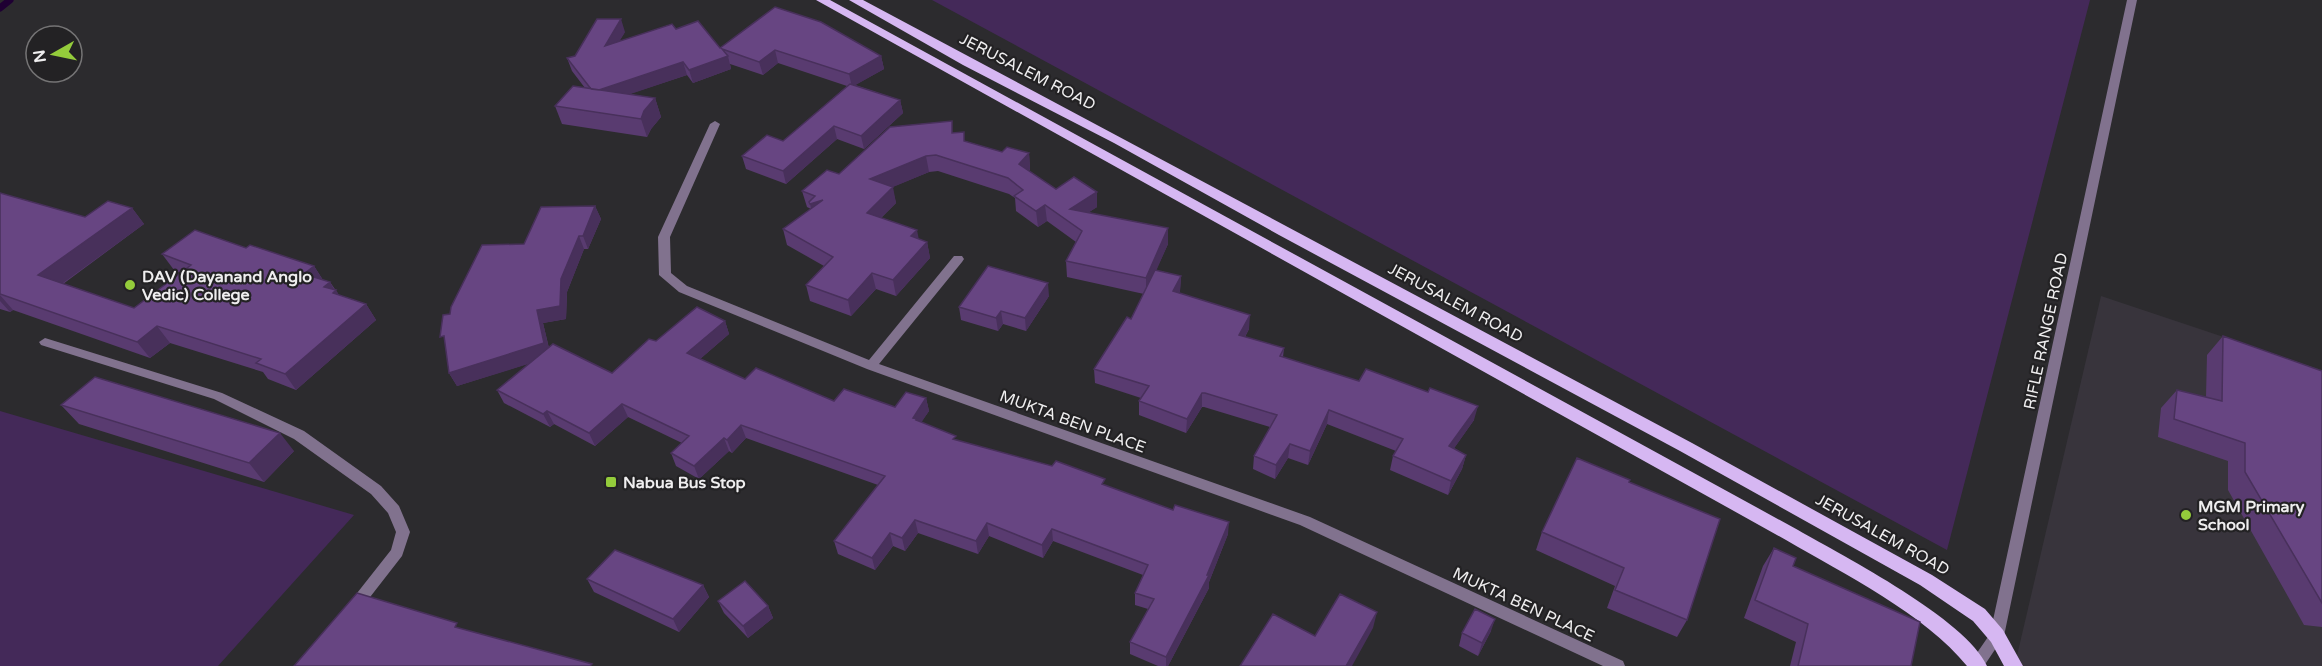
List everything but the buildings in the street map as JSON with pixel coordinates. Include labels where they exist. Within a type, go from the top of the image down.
[{"type":"main road","points":[[822,0],[1792,535],[1914,610],[1952,638],[1978,665]]},
{"type":"main road","name":"JERUSALEM ROAD","points":[[855,0],[1686,447],[1926,580],[1979,615],[1997,636],[2014,666]]},
{"type":"street","name":"RIFLE RANGE ROAD","points":[[1978,665],[1997,636],[2132,0]]},
{"type":"street","name":"MUKTA BEN PLACE","points":[[715,124],[664,237],[665,275],[683,289],[871,366],[1305,521],[1618,666]]},
{"type":"street","points":[[871,366],[958,259]]},
{"type":"street","points":[[45,342],[218,396],[299,435],[376,490],[394,510],[403,532],[397,552],[379,578],[349,613]]},
{"type":"shaded area","points":[[932,0],[2090,0],[1947,550]]},
{"type":"shaded area","name":"MGM Primary School","points":[[2101,296],[2322,370],[2322,666],[2018,666],[2016,660]]},
{"type":"shaded area","points":[[0,411],[354,515],[218,666],[0,666]]},
{"type":"waterway","points":[[0,8],[10,0]]},
{"type":"place","name":"DAV (Dayanand Anglo Vedic) College","points":[[130,285]]},
{"type":"place","name":"Nabua Bus Stop","points":[[611,482]]},
{"type":"place","name":"MGM Primary School","points":[[2186,515]]}]
